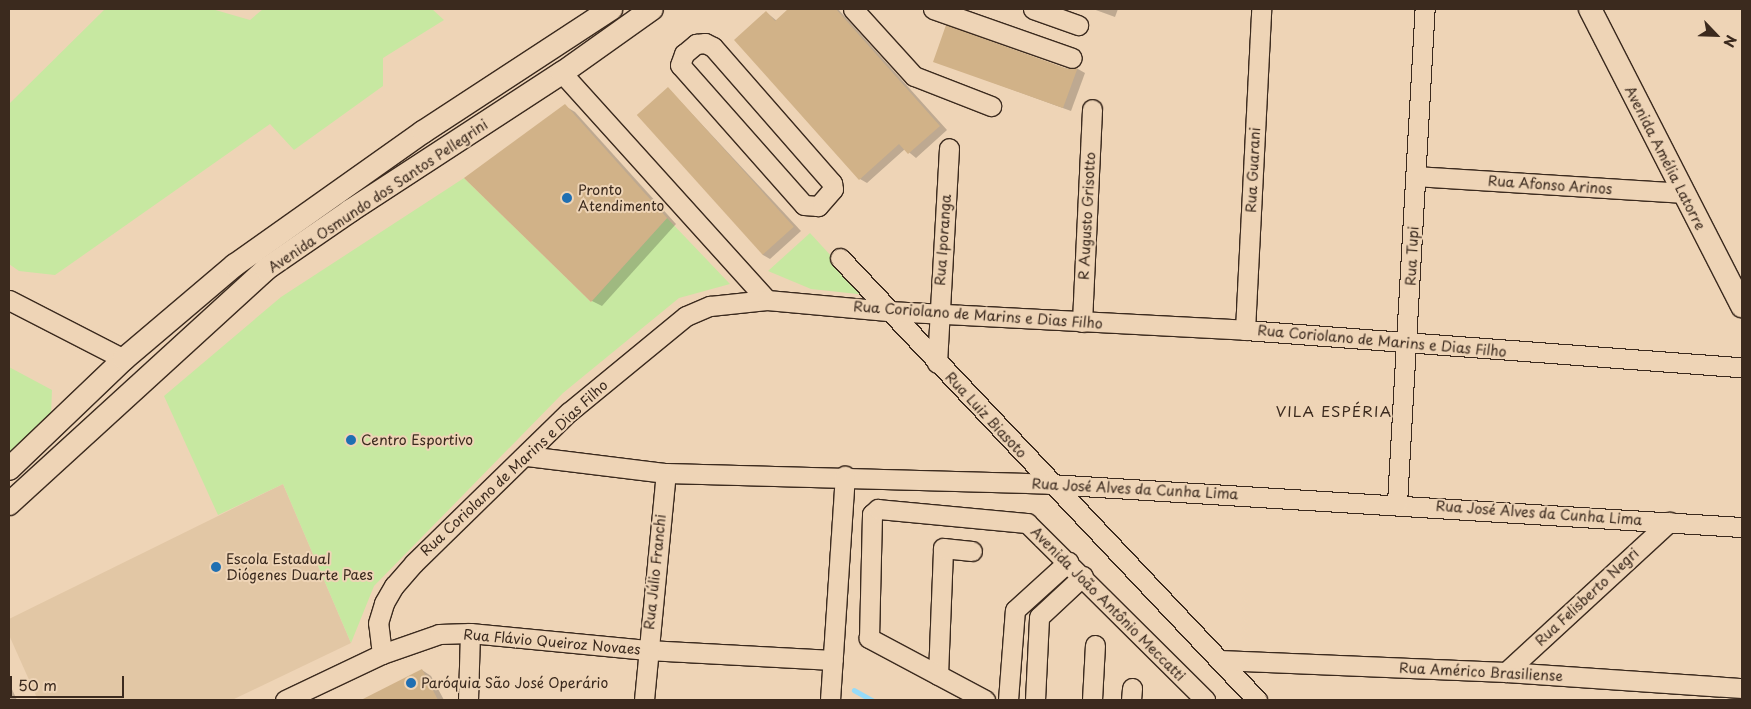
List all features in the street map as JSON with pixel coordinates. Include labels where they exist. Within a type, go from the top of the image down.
[{"type":"main road","name":"Avenida Osmundo dos Santos Pellegrini","points":[[9,469],[124,359],[235,265],[423,132],[611,9]]},
{"type":"main road","name":"Avenida Osmundo dos Santos Pellegrini","points":[[9,504],[266,269],[562,74],[652,9]]},
{"type":"main road","name":"Avenida Amélia Latorre","points":[[1590,9],[1742,306]]},
{"type":"main road","points":[[402,178],[398,164],[423,132]]},
{"type":"main road","points":[[124,359],[136,372],[128,394]]},
{"type":"street","points":[[853,9],[914,76],[990,106]]},
{"type":"street","points":[[933,9],[1072,58]]},
{"type":"street","points":[[1033,9],[1078,25]]},
{"type":"street","name":"Rua Guarani","points":[[1245,330],[1262,9]]},
{"type":"street","name":"Rua Tupi","points":[[1397,503],[1424,9]]},
{"type":"street","points":[[705,43],[713,47],[832,183],[830,194],[818,206],[804,206],[680,65],[684,54],[696,44],[705,43]]},
{"type":"street","points":[[562,74],[767,300]]},
{"type":"street","name":"R Augusto Grisotto","points":[[1082,322],[1092,109]]},
{"type":"street","name":"Rua Iporanga","points":[[937,363],[938,313],[949,148]]},
{"type":"street","name":"Rua Afonso Arinos","points":[[1416,176],[1683,194]]},
{"type":"street","name":"Rua Luiz Biasoto","points":[[840,258],[1050,484],[1258,700]]},
{"type":"street","points":[[9,300],[124,359]]},
{"type":"street","name":"Rua Coriolano de Marins e Dias Filho","points":[[382,654],[378,623],[394,586],[450,525],[527,456],[569,412],[686,316],[710,306],[767,300],[888,311],[1245,330],[1407,345],[1742,368]]},
{"type":"street","name":"Rua José Alves da Cunha Lima","points":[[527,456],[666,473],[844,476],[1050,484],[1397,503],[1742,527]]},
{"type":"street","name":"Rua Júlio Franchi","points":[[644,700],[647,650],[666,473]]},
{"type":"street","points":[[830,700],[844,476]]},
{"type":"street","name":"Avenida João Antônio Meccatti","points":[[985,700],[869,638],[872,514],[878,509],[1027,523],[1083,576],[1205,700]]},
{"type":"street","name":"Rua Felisberto Negri","points":[[1506,672],[1669,522]]},
{"type":"street","points":[[938,675],[943,548],[972,551]]},
{"type":"street","points":[[1008,700],[1016,610],[1068,562]]},
{"type":"street","points":[[1035,700],[1039,616],[1083,576]]},
{"type":"street","points":[[468,700],[470,633]]},
{"type":"street","name":"Rua Flávio Queiroz Novaes","points":[[285,700],[382,654],[439,634],[470,633],[647,650],[833,660]]},
{"type":"street","points":[[1092,700],[1095,644]]},
{"type":"street","name":"Rua Américo Brasiliense","points":[[1219,660],[1506,672],[1742,688]]},
{"type":"shaded area","name":"Escola Estadual Diógenes Duarte Paes","points":[[283,484],[351,643],[232,700],[38,700],[9,635],[9,619]]},
{"type":"green space","points":[[105,9],[212,9],[250,20],[263,9],[432,9],[444,20],[383,58],[383,86],[294,150],[270,124],[55,275],[19,271],[9,264],[9,104]]},
{"type":"green space","name":"Centro Esportivo","points":[[464,178],[591,302],[667,218],[730,284],[679,298],[563,393],[374,586],[351,643],[283,484],[218,515],[164,396],[281,297]]},
{"type":"green space","points":[[810,233],[867,295],[811,289],[768,271]]},
{"type":"green space","points":[[9,367],[52,390],[51,414],[9,456]]},
{"type":"building","points":[[788,9],[836,9],[940,126],[908,154],[899,144],[859,180],[734,40],[766,11],[775,21]]},
{"type":"building","points":[[946,25],[1068,69],[1078,67],[1063,108],[933,62]]},
{"type":"building","points":[[668,87],[794,227],[763,255],[637,115]]},
{"type":"building","name":"Pronto Atendimento","points":[[565,104],[667,218],[591,302],[464,178]]},
{"type":"building","name":"Paróquia São José Operário","points":[[422,669],[438,700],[361,700]]},
{"type":"waterway","points":[[854,690],[872,700]]},
{"type":"place","name":"Pronto Atendimento","points":[[567,198]]},
{"type":"place","name":"Centro Esportivo","points":[[351,440]]},
{"type":"place","name":"Escola Estadual Diógenes Duarte Paes","points":[[216,567]]},
{"type":"place","name":"Paróquia São José Operário","points":[[411,683]]},
{"type":"district","name":"VILA ESPÉRIA","points":[[1334,411]]}]
